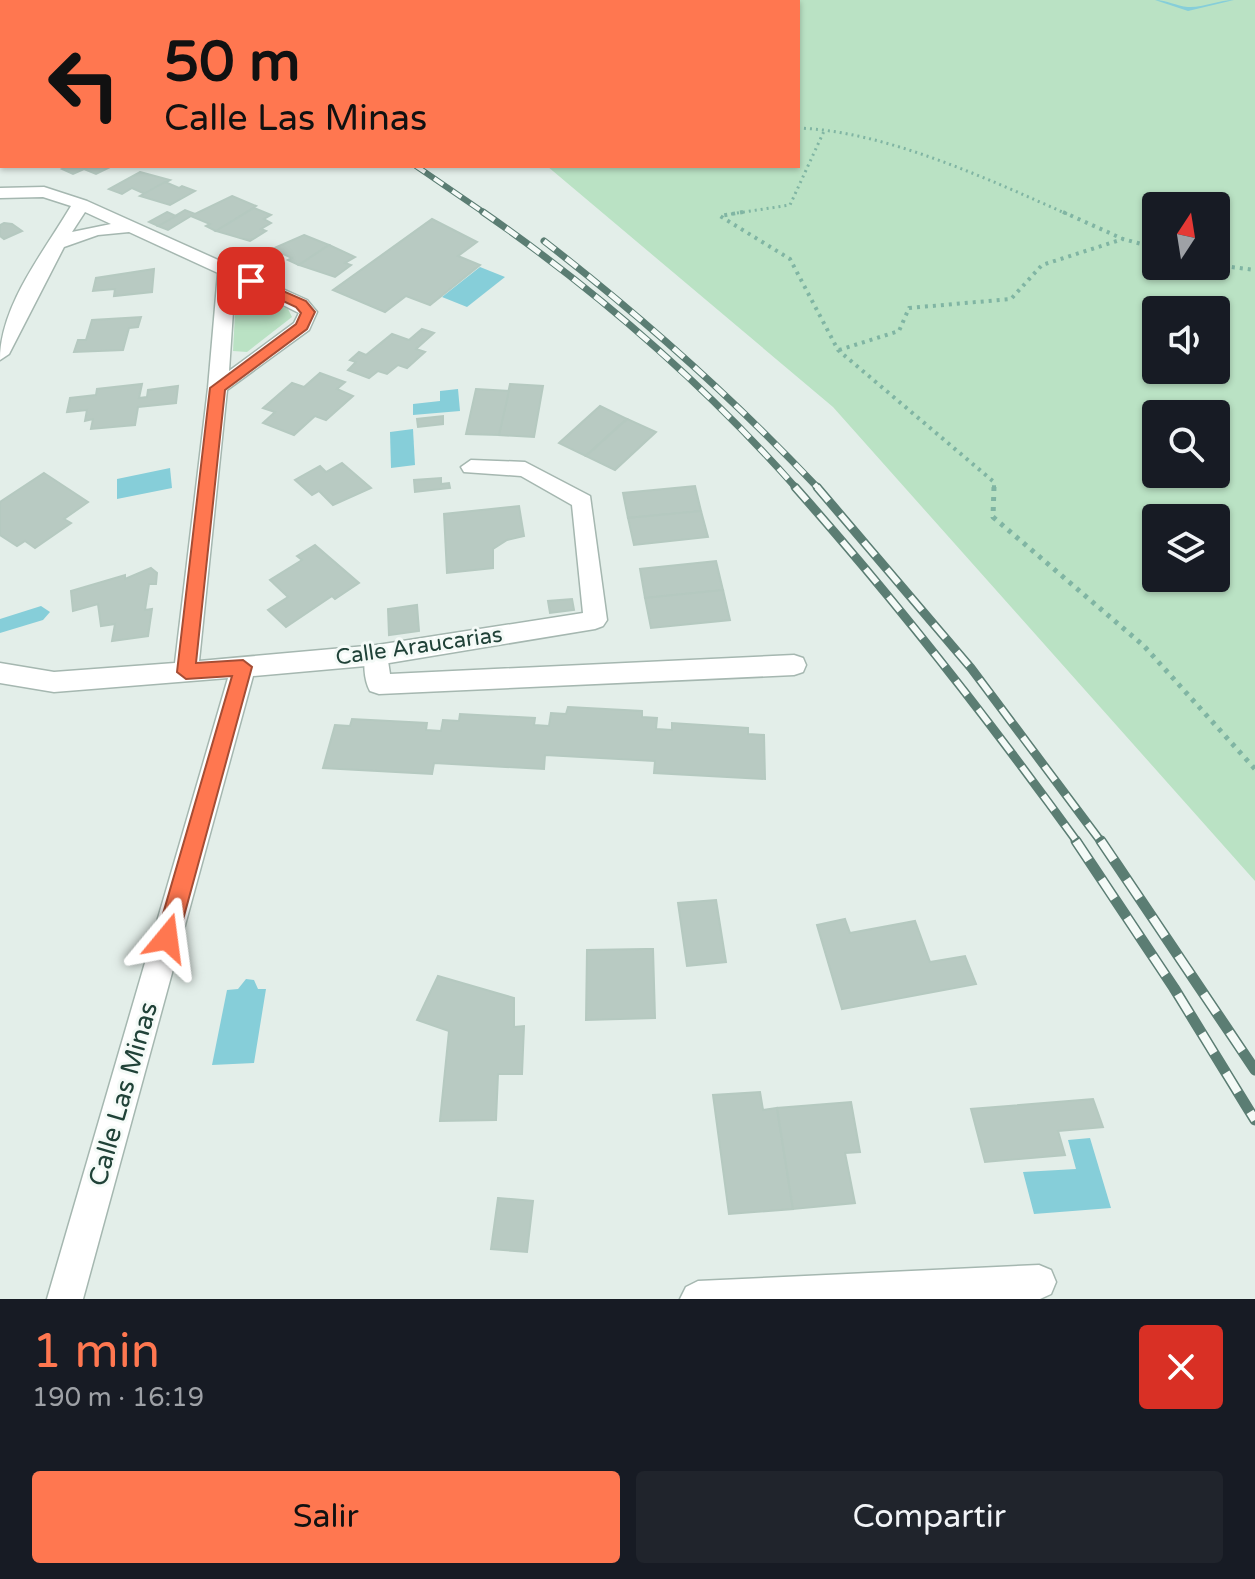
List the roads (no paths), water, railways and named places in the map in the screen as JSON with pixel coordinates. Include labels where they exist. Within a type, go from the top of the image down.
[{"type":"street","points":[[0,193],[44,192],[81,204],[301,304],[308,312],[302,326],[218,388]]},
{"type":"street","points":[[0,354],[81,204]]},
{"type":"street","points":[[58,243],[96,230],[131,227]]},
{"type":"street","points":[[186,672],[218,388],[227,270]]},
{"type":"street","name":"Calle Araucarias","points":[[243,667],[377,655],[595,620],[582,501],[525,469],[471,467]]},
{"type":"street","points":[[377,655],[379,684],[794,665]]},
{"type":"street","points":[[0,673],[54,682],[243,667]]},
{"type":"street","name":"Calle Las Minas","points":[[65,1299],[243,667]]},
{"type":"street","points":[[698,1299],[1039,1282]]},
{"type":"water","points":[[480,267],[505,277],[467,307],[442,297]]},
{"type":"water","points":[[458,389],[460,411],[413,415],[413,404],[440,401],[440,391]]},
{"type":"water","points":[[413,429],[415,465],[391,468],[390,432]]},
{"type":"water","points":[[170,468],[172,488],[117,499],[117,479]]},
{"type":"water","points":[[41,606],[50,612],[43,620],[0,633],[0,619]]},
{"type":"water","points":[[246,979],[254,980],[258,989],[266,989],[254,1063],[212,1065],[227,990],[238,989]]},
{"type":"water","points":[[1090,1138],[1111,1208],[1034,1214],[1023,1172],[1076,1169],[1068,1140]]},
{"type":"waterway","points":[[1158,0],[1188,9],[1231,0]]},
{"type":"railway","points":[[419,168],[486,214]]},
{"type":"railway","points":[[483,212],[567,274],[648,341],[725,413],[797,489]]},
{"type":"railway","points":[[544,241],[686,360],[819,489]]},
{"type":"railway","points":[[795,487],[941,662],[1078,843]]},
{"type":"railway","points":[[817,487],[971,668],[1102,843]]},
{"type":"railway","points":[[1076,841],[1174,988],[1255,1120]]},
{"type":"railway","points":[[1101,841],[1255,1070]]}]
